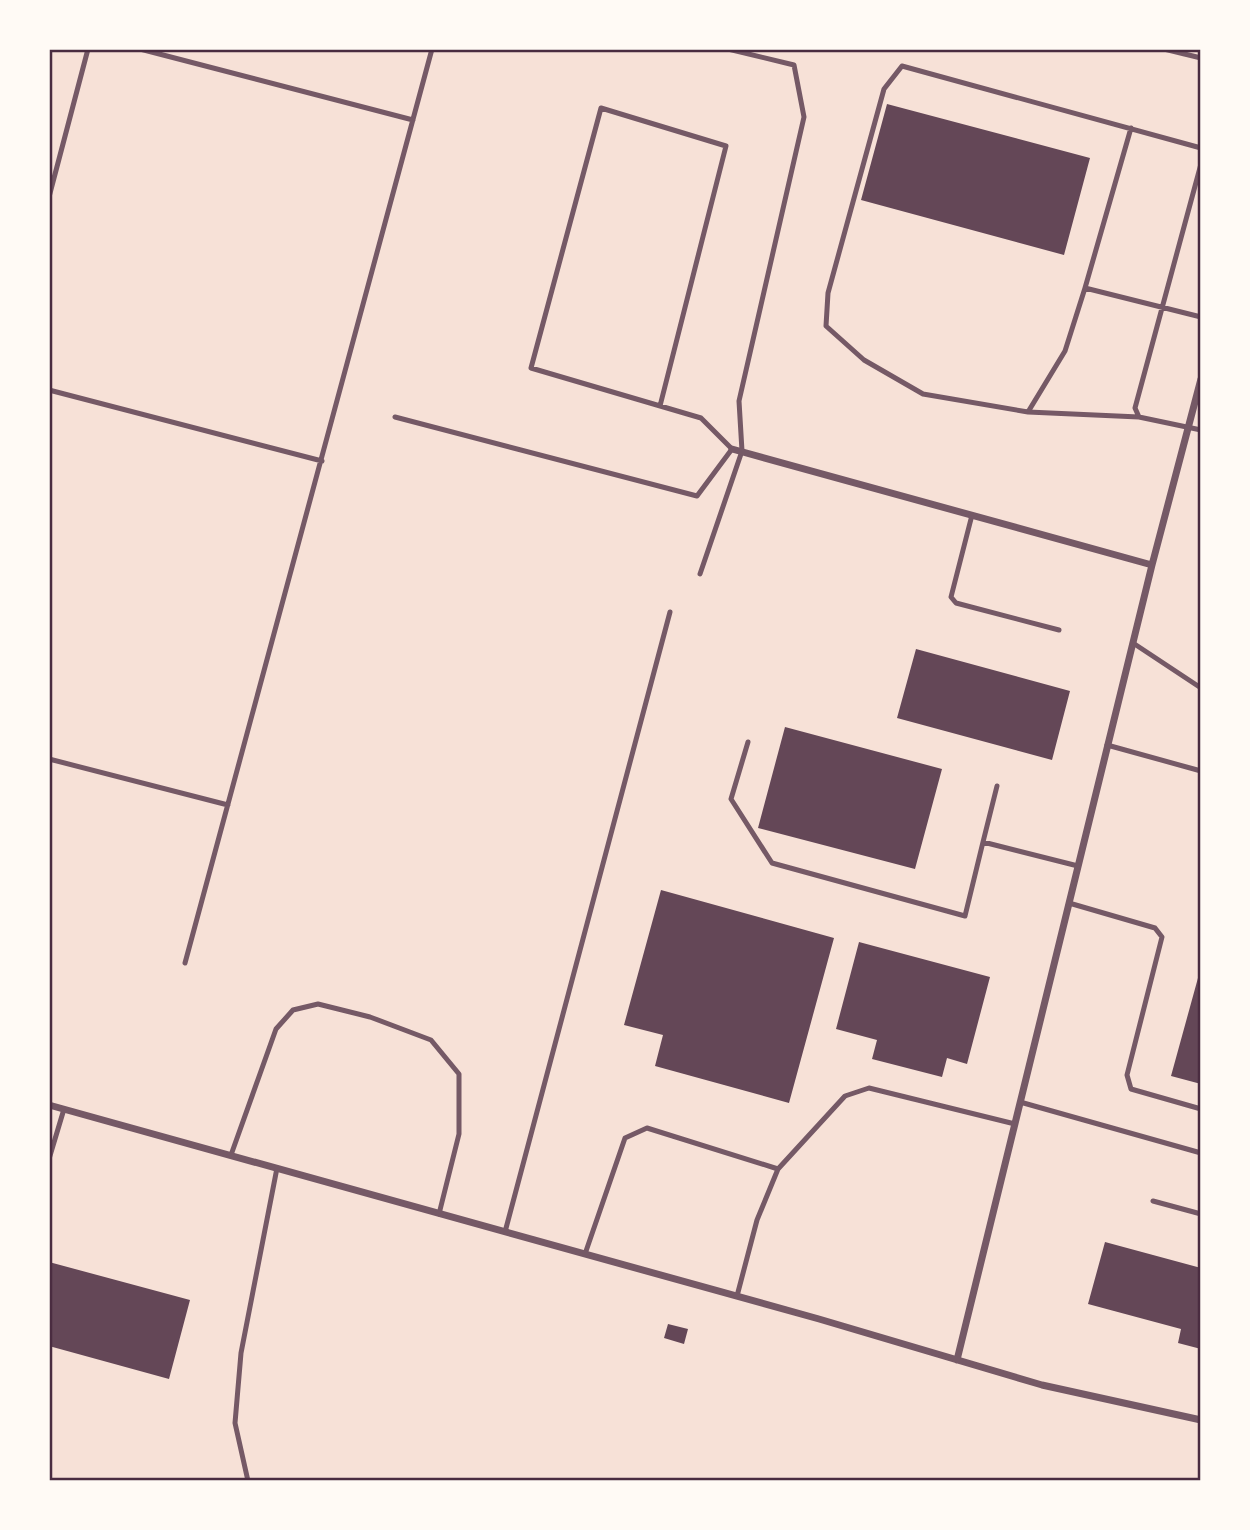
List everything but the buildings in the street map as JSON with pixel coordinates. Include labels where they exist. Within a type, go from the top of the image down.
[{"type":"street","points":[[957,1360],[1152,565],[1201,379]]},
{"type":"street","points":[[732,449],[1152,565]]},
{"type":"street","points":[[49,1105],[737,1296],[1042,1385],[1201,1420]]},
{"type":"lane","points":[[49,197],[88,49]]},
{"type":"lane","points":[[140,49],[413,120]]},
{"type":"lane","points":[[185,963],[432,49]]},
{"type":"lane","points":[[700,575],[742,452],[739,401],[804,117],[793,65],[728,49]]},
{"type":"lane","points":[[1164,49],[1201,58]]},
{"type":"lane","points":[[1201,148],[902,66],[884,89],[828,293],[826,326],[864,360],[923,394],[1028,412],[1139,417],[1201,430]]},
{"type":"lane","points":[[395,416],[697,496],[732,449],[701,418],[660,406],[531,368],[601,108],[726,146],[660,406]]},
{"type":"lane","points":[[1028,412],[1065,351],[1131,128]]},
{"type":"lane","points":[[1139,417],[1135,408],[1201,164]]},
{"type":"lane","points":[[1085,288],[1201,317]]},
{"type":"lane","points":[[49,390],[322,461]]},
{"type":"lane","points":[[972,515],[951,597],[956,603],[1059,630]]},
{"type":"lane","points":[[505,1232],[670,612]]},
{"type":"lane","points":[[1133,643],[1201,688]]},
{"type":"lane","points":[[748,742],[731,799],[772,863],[965,916],[997,786]]},
{"type":"lane","points":[[1107,746],[1201,771]]},
{"type":"lane","points":[[49,759],[228,805]]},
{"type":"lane","points":[[983,842],[1078,866]]},
{"type":"lane","points":[[1069,903],[1155,928],[1161,937],[1127,1074],[1131,1089],[1201,1109]]},
{"type":"lane","points":[[231,1155],[276,1029],[293,1010],[318,1004],[370,1017],[430,1040],[459,1073],[459,1134],[439,1214]]},
{"type":"lane","points":[[737,1296],[757,1220],[778,1169],[845,1096],[869,1088],[1015,1124]]},
{"type":"lane","points":[[1020,1102],[1201,1153]]},
{"type":"lane","points":[[49,1159],[64,1109]]},
{"type":"lane","points":[[585,1254],[625,1138],[647,1128],[778,1169]]},
{"type":"lane","points":[[248,1481],[234,1423],[241,1353],[277,1168]]},
{"type":"lane","points":[[1153,1201],[1201,1214]]}]
